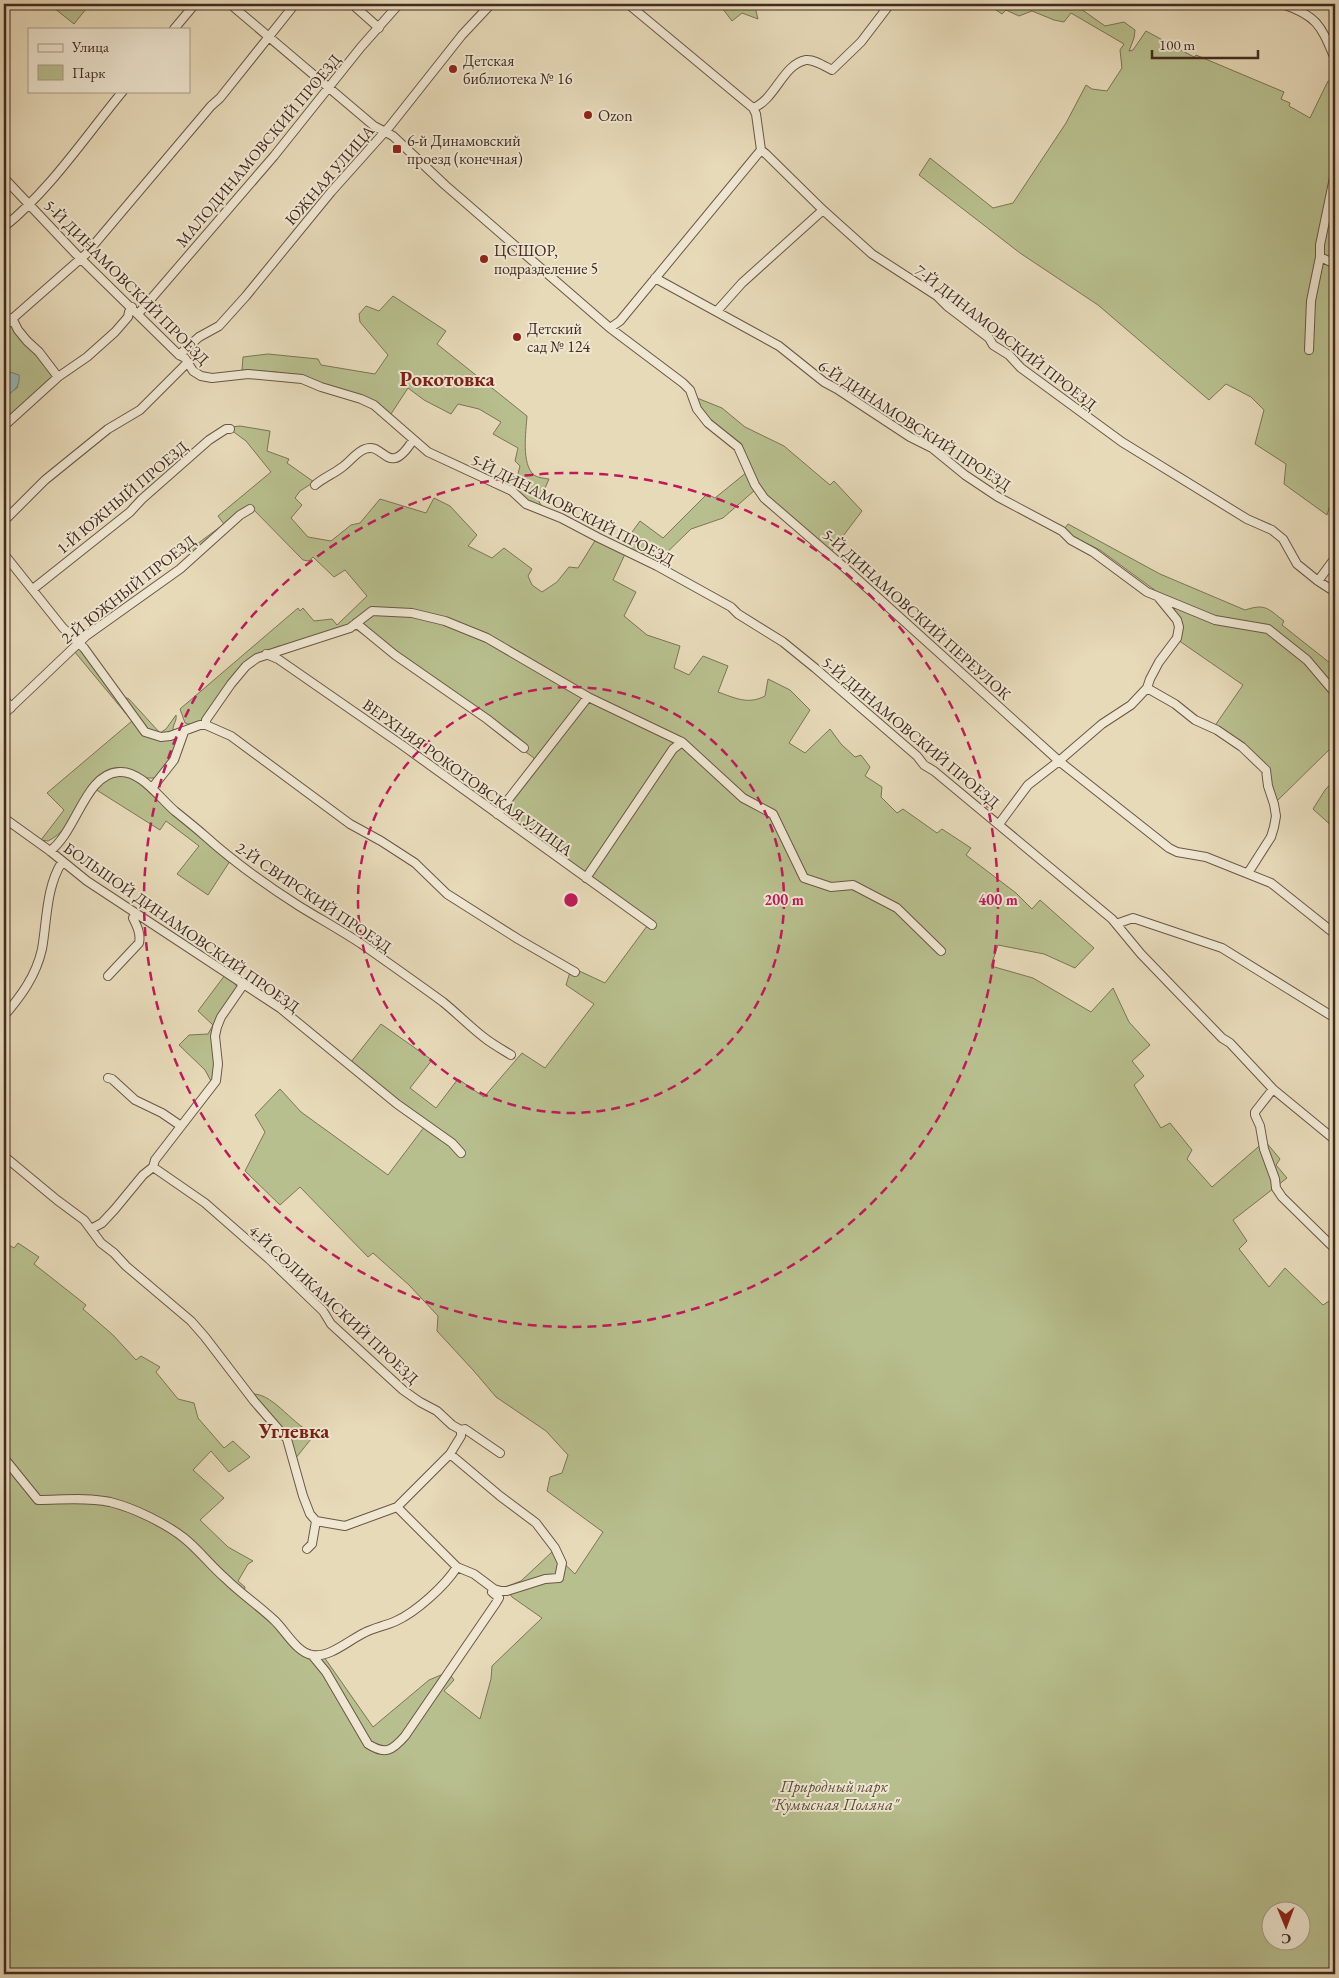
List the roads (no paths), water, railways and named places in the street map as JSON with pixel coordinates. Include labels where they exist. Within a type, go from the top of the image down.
[{"type":"street","points":[[175,28],[194,4]]},
{"type":"street","points":[[230,4],[374,126],[385,131],[610,328],[620,321],[761,150],[756,114],[753,108],[628,4]]},
{"type":"street","points":[[4,326],[82,258],[128,206],[295,4]]},
{"type":"street","points":[[352,4],[379,28]]},
{"type":"street","name":"МАЛОДИНАМОВСКИЙ ПРОЕЗД","points":[[138,314],[399,4]]},
{"type":"street","name":"ЮЖНАЯ УЛИЦА","points":[[180,355],[199,337],[219,326],[246,296],[331,192],[385,131],[462,35],[491,4]]},
{"type":"street","points":[[753,108],[766,100],[789,70],[796,64],[806,60],[817,62],[832,70],[860,42],[890,4]]},
{"type":"street","points":[[1282,4],[1296,6],[1318,23],[1335,58]]},
{"type":"street","points":[[4,227],[30,205],[122,92]]},
{"type":"street","name":"7-Й ДИНАМОВСКИЙ ПРОЕЗД","points":[[761,150],[872,254],[937,296],[989,338],[999,350],[1009,355],[1021,368],[1086,417],[1148,458],[1279,536],[1286,545],[1292,559],[1318,581]]},
{"type":"street","points":[[1309,350],[1311,300],[1335,173]]},
{"type":"street","name":"5-Й ДИНАМОВСКИЙ ПРОЕЗД","points":[[4,178],[188,362],[193,371],[201,376],[212,378],[248,374],[276,375],[302,379],[320,387],[361,399],[374,405],[428,452],[512,491],[526,504],[541,508],[657,566],[731,607],[738,614],[783,642],[917,756],[924,765],[999,824],[1116,924],[1141,954],[1273,1089],[1335,1140]]},
{"type":"street","points":[[717,311],[742,283],[824,210]]},
{"type":"street","points":[[1320,257],[1335,264]]},
{"type":"street","name":"6-Й ДИНАМОВСКИЙ ПРОЕЗД","points":[[654,278],[779,346],[824,382],[838,389],[910,437],[932,448],[965,475],[998,497],[1062,531],[1070,540],[1093,552],[1147,592],[1215,620],[1268,629],[1307,660],[1335,693]]},
{"type":"street","points":[[4,426],[58,377],[87,357],[115,332],[128,317],[132,307]]},
{"type":"street","points":[[12,318],[18,330],[39,352],[58,377]]},
{"type":"street","name":"5-Й ДИНАМОВСКИЙ ПЕРЕУЛОК","points":[[610,328],[690,390],[697,409],[708,423],[738,447],[755,485],[764,498],[844,567],[1059,761],[1169,848],[1177,852],[1206,857],[1271,883],[1335,934]]},
{"type":"street","points":[[4,521],[45,480],[108,429],[140,410],[188,362]]},
{"type":"street","name":"1-Й ЮЖНЫЙ ПРОЕЗД","points":[[33,589],[130,512],[209,440],[226,429],[230,429]]},
{"type":"street","points":[[315,485],[341,469],[364,449],[372,448],[388,458],[393,458],[404,453],[413,440]]},
{"type":"street","name":"2-Й ЮЖНЫЙ ПРОЕЗД","points":[[4,714],[78,643],[134,601],[180,570],[240,515],[250,509]]},
{"type":"street","points":[[4,554],[45,606],[78,643],[145,732],[161,737],[184,732],[200,725],[206,725],[231,736],[350,824],[415,863],[447,894],[518,939],[576,972]]},
{"type":"street","points":[[1335,558],[1318,581],[1335,592]]},
{"type":"street","name":"6-Й ДИНАМОВСКИЙ ПРОЕЗД","points":[[999,824],[1028,785],[1102,724],[1131,704],[1148,688],[1150,679],[1159,662],[1177,638],[1179,627],[1176,620],[1159,598]]},
{"type":"street","points":[[206,725],[206,720],[246,666],[266,654],[350,628],[372,611],[412,614],[445,621],[486,638],[588,697],[682,742],[743,798],[773,814],[804,878],[831,887],[853,886],[897,908],[941,951]]},
{"type":"street","points":[[356,624],[395,655],[487,718],[524,748]]},
{"type":"street","name":"ВЕРХНЯЯ РОКОТОВСКАЯ УЛИЦА","points":[[266,654],[278,659],[366,720],[652,925]]},
{"type":"street","points":[[1148,688],[1175,704],[1195,720],[1217,730],[1242,747],[1266,770],[1276,816],[1271,837],[1248,873]]},
{"type":"street","points":[[497,814],[588,697]]},
{"type":"street","points":[[4,698],[11,708]]},
{"type":"street","points":[[152,788],[174,760],[184,732]]},
{"type":"street","points":[[586,878],[673,749],[682,742]]},
{"type":"street","name":"2-Й СВИРСКИЙ ПРОЕЗД","points":[[50,851],[58,845],[67,833],[88,794],[101,779],[109,774],[120,771],[130,773],[152,788],[174,811],[259,879],[298,906],[361,944],[444,1003],[485,1039],[511,1056]]},
{"type":"street","name":"БОЛЬШОЙ ДИНАМОВСКИЙ ПРОЕЗД","points":[[4,818],[135,914],[280,1008],[397,1104],[452,1143],[461,1153]]},
{"type":"street","points":[[4,1016],[25,990],[36,968],[41,951],[51,890],[62,862]]},
{"type":"street","points":[[108,976],[139,943],[138,927],[133,918],[135,914]]},
{"type":"street","points":[[1116,924],[1133,918],[1222,948],[1335,1018]]},
{"type":"street","points":[[92,1228],[102,1223],[143,1175],[153,1167],[155,1160],[216,1081],[218,1064],[215,1036],[217,1027],[242,983]]},
{"type":"street","points":[[108,1078],[112,1079],[135,1100],[162,1113],[180,1126]]},
{"type":"street","points":[[1273,1089],[1255,1112],[1255,1115],[1260,1126],[1264,1149],[1271,1166],[1276,1188],[1282,1197],[1335,1249]]},
{"type":"street","points":[[4,1156],[84,1220],[92,1228],[101,1244],[114,1253],[126,1266],[191,1321],[254,1401],[287,1439],[303,1496],[310,1514],[316,1521],[345,1526],[397,1507],[450,1454],[460,1436],[461,1430]]},
{"type":"street","name":"4-Й СОЛИКАМСКИЙ ПРОЕЗД","points":[[153,1167],[205,1203],[269,1259],[323,1311],[331,1324],[403,1390],[437,1411],[452,1425],[461,1430],[465,1429],[500,1453]]},
{"type":"street","points":[[397,1507],[457,1566],[474,1574],[494,1589],[507,1591],[545,1579],[559,1578],[562,1563],[555,1548],[536,1523],[450,1454]]},
{"type":"street","points":[[4,1458],[38,1500],[109,1502],[142,1513],[184,1538],[225,1579],[271,1617],[300,1648],[312,1655],[326,1672],[368,1744],[375,1749],[384,1751],[391,1749],[405,1736],[496,1603],[498,1598],[492,1592],[494,1589]]},
{"type":"street","points":[[307,1550],[312,1544],[316,1521]]},
{"type":"street","points":[[312,1655],[324,1654],[366,1631],[372,1631],[397,1621],[411,1613],[446,1582],[457,1566]]},
{"type":"water","points":[[10,372],[19,375],[19,381],[14,390],[9,394],[4,393],[4,374]]},
{"type":"place","name":"Детская библиотека № 16","points":[[453,69]]},
{"type":"place","name":"Ozon","points":[[588,115]]},
{"type":"place","name":"6-й Динамовский проезд (конечная)","points":[[397,149]]},
{"type":"place","name":"ЦСШОР, подразделение 5","points":[[484,259]]},
{"type":"place","name":"Детский сад № 124","points":[[517,337]]},
{"type":"district","name":"Рокотовка","points":[[447,379]]},
{"type":"district","name":"Углевка","points":[[294,1431]]},
{"type":"park label","name":"Природный парк \"Кумысная Поляна\"","points":[[834,1795]]}]
